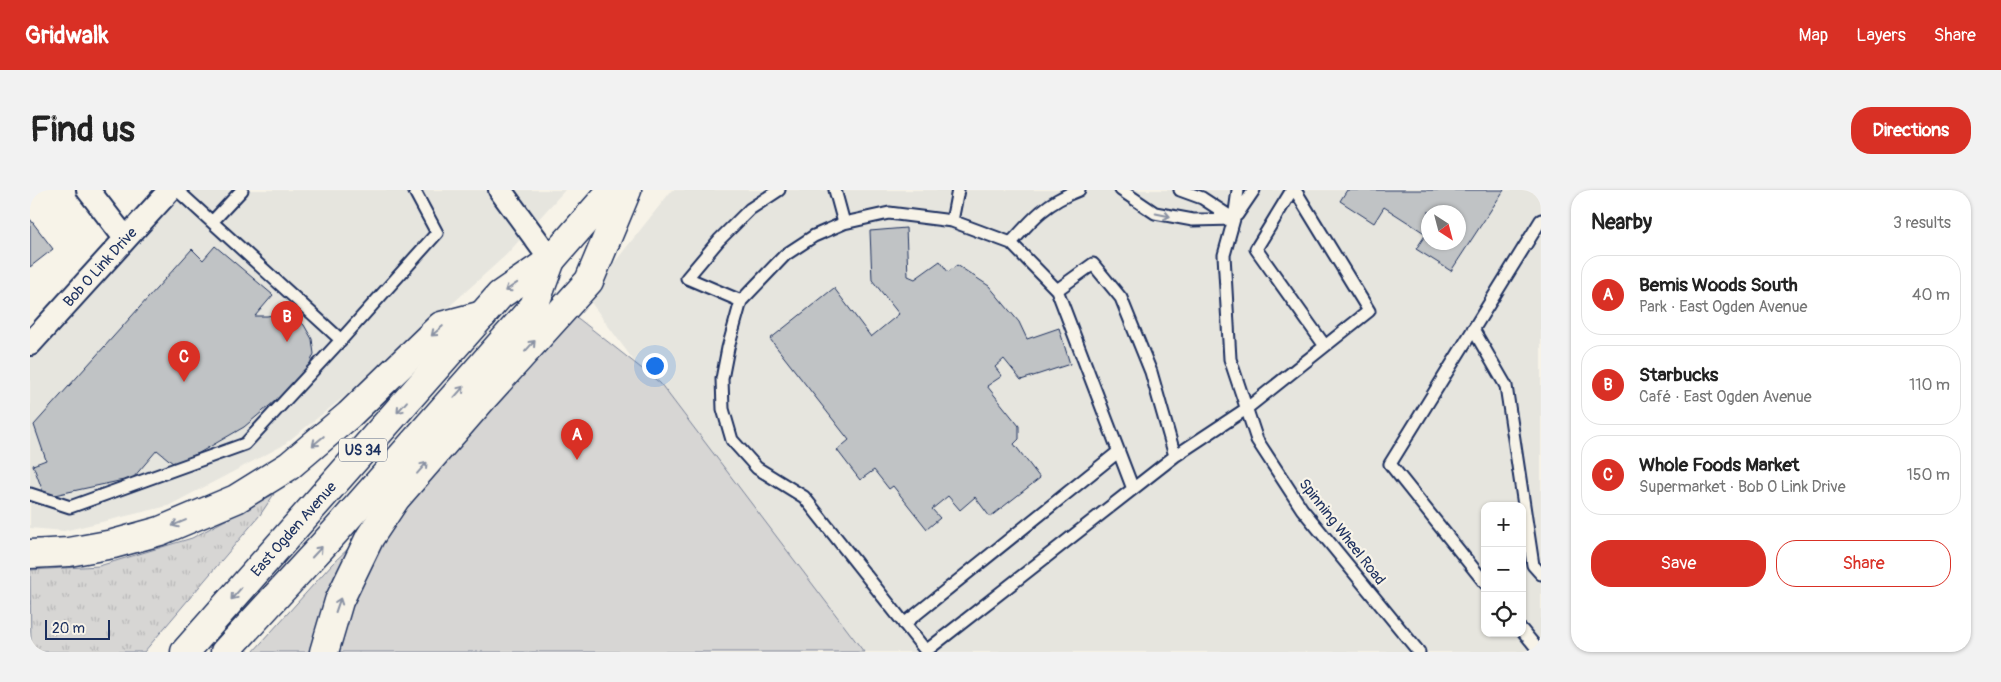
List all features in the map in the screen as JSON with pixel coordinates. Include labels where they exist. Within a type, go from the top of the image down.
[{"type":"main road","name":"East Ogden Avenue","points":[[185,652],[500,294],[551,260],[612,190]]},
{"type":"main road","points":[[324,652],[339,601],[370,537],[396,498],[589,281],[627,190]]},
{"type":"main road","name":"East Ogden Avenue","points":[[225,652],[335,532],[534,306],[551,260]]},
{"type":"main road","points":[[30,554],[68,552],[113,544],[160,531],[236,499],[289,466],[349,416],[441,326],[483,315]]},
{"type":"street","points":[[88,190],[125,238]]},
{"type":"street","name":"Bob O Link Drive","points":[[30,344],[170,190]]},
{"type":"street","points":[[500,190],[551,260]]},
{"type":"lane","points":[[177,190],[341,340]]},
{"type":"lane","points":[[212,222],[242,190]]},
{"type":"lane","points":[[30,494],[70,507],[245,444],[437,233],[414,190]]},
{"type":"lane","points":[[742,301],[688,278],[719,240],[750,209],[779,190]]},
{"type":"lane","points":[[835,190],[844,223]]},
{"type":"lane","points":[[952,221],[958,190]]},
{"type":"lane","points":[[1011,242],[1039,213],[1060,197],[1079,190]]},
{"type":"lane","points":[[1121,190],[1155,214],[1193,220],[1234,219]]},
{"type":"lane","points":[[1180,190],[1202,198],[1234,219]]},
{"type":"lane","name":"Spinning Wheel Road","points":[[1238,190],[1234,219],[1224,255],[1229,350],[1230,359],[1257,440],[1302,509],[1418,652]]},
{"type":"lane","name":"Spinning Wheel Road","points":[[1234,219],[1254,190]]},
{"type":"lane","points":[[1132,489],[1057,290],[1011,242],[952,221],[889,213],[844,223],[814,236],[784,255],[742,301],[728,348],[722,378],[722,409],[732,440],[757,468],[804,498],[926,651],[1132,489],[1175,456],[1246,409],[1326,346],[1369,311],[1293,190],[1256,249],[1326,346]]},
{"type":"lane","points":[[1481,578],[1390,464],[1541,220]]},
{"type":"lane","points":[[1057,290],[1093,264],[1121,298],[1151,372],[1175,456]]},
{"type":"lane","points":[[1473,329],[1506,386],[1533,565],[1541,574]]},
{"type":"lane","points":[[904,624],[1118,452]]},
{"type":"lane","points":[[1526,635],[1540,652]]},
{"type":"shaded area","points":[[168,190],[565,190],[506,255],[388,362],[282,446],[168,506],[64,531],[30,528],[30,340]]},
{"type":"shaded area","points":[[672,190],[1541,190],[1541,652],[854,652],[692,440],[587,297]]},
{"type":"green space","points":[[570,314],[579,319],[660,383],[864,652],[253,652],[332,564],[414,486]]},
{"type":"green space","points":[[274,494],[260,515],[144,652],[31,652],[30,570],[99,566],[192,538]]},
{"type":"building","points":[[1347,190],[1504,190],[1466,248],[1466,205],[1421,205],[1421,231],[1384,207],[1374,223],[1340,201]]},
{"type":"building","points":[[30,219],[53,249],[30,267]]},
{"type":"building","points":[[906,228],[908,276],[915,279],[940,261],[948,272],[957,265],[989,286],[1019,322],[1027,339],[1059,328],[1070,364],[1021,380],[1004,359],[995,367],[1002,376],[987,386],[1019,426],[1019,439],[1014,444],[1040,478],[990,517],[975,497],[960,510],[948,496],[932,509],[940,518],[927,529],[893,486],[889,489],[874,470],[860,480],[837,450],[849,440],[770,339],[834,288],[871,337],[899,314],[872,280],[870,231]]},
{"type":"building","points":[[1421,242],[1421,250],[1465,250],[1451,271],[1416,249]]},
{"type":"building","points":[[215,246],[273,295],[255,316],[279,314],[294,316],[304,325],[312,339],[314,354],[308,368],[281,396],[244,427],[199,453],[174,464],[157,450],[133,478],[45,497],[33,465],[46,460],[34,425],[192,249],[203,260]]},
{"type":"place","name":"Starbucks","points":[[287,342]]},
{"type":"place","name":"Whole Foods Market","points":[[184,382]]},
{"type":"place","name":"Bemis Woods South","points":[[577,460]]}]
